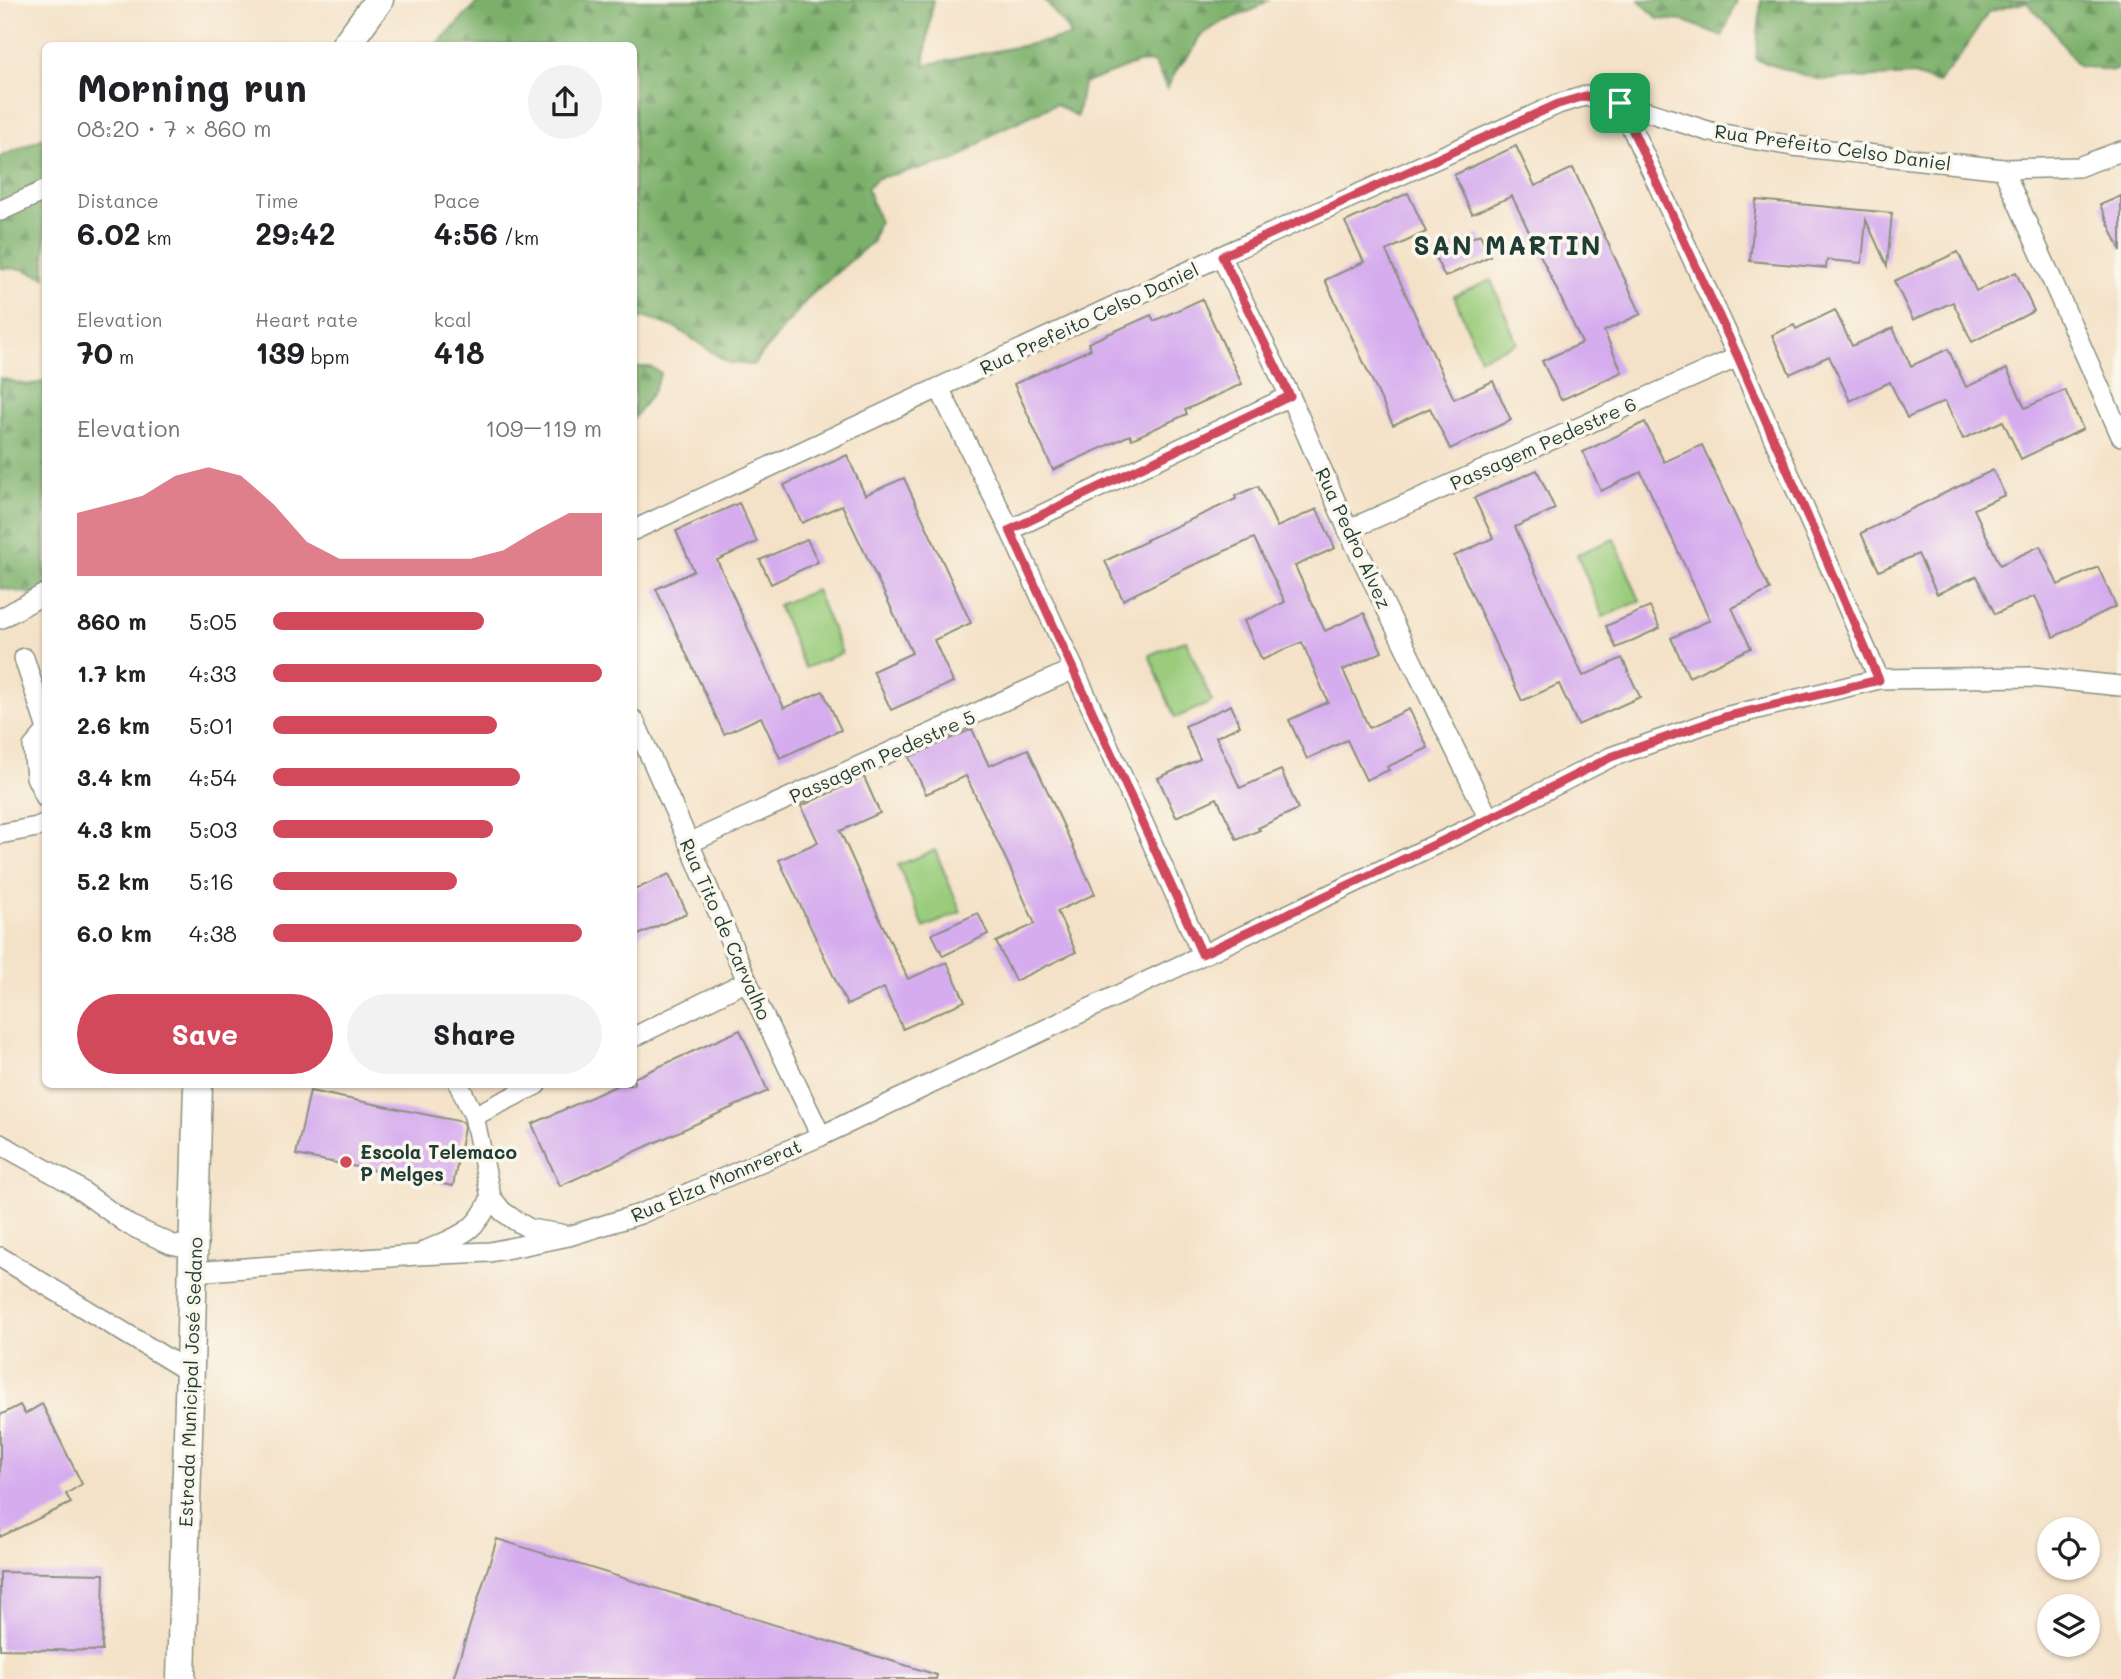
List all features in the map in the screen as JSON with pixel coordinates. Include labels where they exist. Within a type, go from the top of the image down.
[{"type":"street","points":[[348,42],[379,0]]},
{"type":"street","name":"Rua Prefeito Celso Daniel","points":[[637,529],[1222,256],[1558,104],[1585,96],[1620,103],[1711,132],[2003,169],[2078,167],[2121,151]]},
{"type":"street","points":[[1620,103],[1738,357],[1879,680]]},
{"type":"street","points":[[2003,169],[2121,435]]},
{"type":"street","points":[[0,211],[42,192]]},
{"type":"street","name":"Rua Pedro Alvez","points":[[1222,256],[1290,396],[1348,530],[1489,819]]},
{"type":"street","name":"Passagem Pedestre 6","points":[[1348,530],[1738,357]]},
{"type":"street","points":[[939,388],[1010,530],[1202,954]]},
{"type":"street","points":[[1010,530],[1290,396]]},
{"type":"street","points":[[0,619],[42,595]]},
{"type":"street","points":[[24,658],[42,714]]},
{"type":"street","name":"Passagem Pedestre 5","points":[[689,843],[1074,668]]},
{"type":"street","name":"Rua Elza Monnrerat","points":[[193,1261],[491,1252],[569,1236],[640,1214],[821,1136],[1489,819],[1611,757],[1725,717],[1879,680],[2032,677],[2121,686]]},
{"type":"street","name":"Rua Tito de Carvalho","points":[[637,727],[747,981],[821,1136]]},
{"type":"street","points":[[42,737],[33,747],[36,777],[42,790]]},
{"type":"street","points":[[0,834],[42,825]]},
{"type":"street","points":[[637,1036],[747,981]]},
{"type":"street","name":"Estrada Municipal José Sedano","points":[[181,1679],[198,1088]]},
{"type":"street","points":[[460,1088],[474,1116],[491,1197],[502,1211],[530,1229],[569,1236]]},
{"type":"street","points":[[474,1116],[530,1088]]},
{"type":"street","points":[[0,1144],[72,1184],[129,1225],[171,1244],[193,1261]]},
{"type":"street","points":[[417,1255],[460,1235],[476,1224],[484,1214],[491,1197]]},
{"type":"street","points":[[0,1257],[191,1373]]},
{"type":"green space","points":[[480,0],[933,0],[924,65],[1072,36],[1045,0],[1268,0],[1255,9],[1220,23],[1199,37],[1167,89],[1154,62],[1137,63],[1083,84],[1077,117],[1056,104],[997,131],[956,160],[878,178],[867,188],[879,220],[873,241],[809,297],[753,365],[729,363],[676,328],[646,317],[637,319],[637,42],[439,42]]},
{"type":"green space","points":[[1639,0],[1737,0],[1722,37],[1685,21],[1658,19]]},
{"type":"green space","points":[[1761,0],[2121,0],[2121,65],[2114,71],[2078,66],[2050,26],[2026,2],[1988,12],[1961,55],[1938,83],[1914,75],[1820,80],[1756,60]]},
{"type":"green space","points":[[42,139],[42,276],[22,269],[0,268],[0,157]]},
{"type":"green space","points":[[1491,280],[1517,343],[1480,358],[1454,296]]},
{"type":"green space","points":[[637,367],[650,367],[661,373],[653,392],[637,414]]},
{"type":"green space","points":[[0,378],[26,385],[42,382],[42,595],[0,588]]},
{"type":"green space","points":[[1614,539],[1640,601],[1603,617],[1577,554]]},
{"type":"green space","points":[[816,590],[842,653],[805,668],[778,605]]},
{"type":"green space","points":[[1186,640],[1212,702],[1175,718],[1149,655]]},
{"type":"green space","points":[[935,850],[961,912],[924,928],[898,865]]},
{"type":"building","points":[[1516,146],[1535,186],[1573,168],[1641,314],[1604,331],[1622,372],[1561,400],[1542,361],[1582,343],[1556,288],[1512,196],[1472,214],[1454,175]]},
{"type":"building","points":[[1408,193],[1426,232],[1386,251],[1454,399],[1493,381],[1511,420],[1450,449],[1430,408],[1393,425],[1325,280],[1364,262],[1345,222]]},
{"type":"building","points":[[2121,196],[2121,251],[2100,205]]},
{"type":"building","points":[[1756,200],[1892,213],[1887,266],[1866,220],[1862,263],[1827,260],[1826,268],[1750,261]]},
{"type":"building","points":[[1480,234],[1490,256],[1445,277],[1434,255]]},
{"type":"building","points":[[1958,252],[1976,291],[2016,272],[2034,311],[1972,342],[1953,302],[1913,320],[1894,281]]},
{"type":"building","points":[[1202,299],[1242,384],[1185,410],[1187,414],[1132,439],[1130,435],[1053,470],[1014,384],[1091,349],[1088,343],[1151,315],[1154,321]]},
{"type":"building","points":[[1835,310],[1852,346],[1893,328],[1911,366],[1948,349],[1966,387],[2007,369],[2025,408],[2065,390],[2083,429],[2021,459],[2003,421],[1963,439],[1945,401],[1907,418],[1890,382],[1850,401],[1829,356],[1790,374],[1772,335],[1794,325],[1796,329]]},
{"type":"building","points":[[1645,422],[1664,462],[1702,445],[1770,590],[1732,608],[1751,648],[1689,677],[1671,638],[1710,620],[1641,472],[1601,491],[1583,452]]},
{"type":"building","points":[[847,455],[865,495],[904,478],[971,623],[934,640],[953,682],[891,710],[873,671],[912,653],[886,597],[842,505],[802,523],[784,485]]},
{"type":"building","points":[[1537,470],[1555,509],[1515,527],[1557,620],[1583,676],[1622,658],[1640,697],[1578,725],[1559,684],[1522,701],[1454,556],[1493,538],[1474,498]]},
{"type":"building","points":[[1993,470],[2005,495],[1974,509],[2000,565],[2040,546],[2058,585],[2098,567],[2116,606],[2054,637],[2035,596],[1995,614],[1977,576],[1937,594],[1918,554],[1879,571],[1861,533]]},
{"type":"building","points":[[1258,486],[1277,527],[1317,509],[1335,548],[1295,566],[1325,631],[1364,613],[1382,652],[1343,670],[1369,728],[1409,709],[1428,748],[1366,780],[1347,740],[1307,759],[1289,720],[1328,702],[1302,642],[1262,660],[1244,621],[1285,602],[1254,538],[1123,600],[1105,561]]},
{"type":"building","points":[[739,503],[757,542],[717,560],[784,708],[823,691],[841,730],[780,758],[761,717],[724,734],[656,589],[694,571],[676,531]]},
{"type":"building","points":[[807,539],[818,562],[771,584],[760,560]]},
{"type":"building","points":[[1650,607],[1660,628],[1616,648],[1606,626]]},
{"type":"building","points":[[1231,705],[1240,726],[1216,737],[1240,788],[1281,770],[1298,809],[1237,840],[1217,798],[1176,817],[1158,778],[1200,759],[1185,726]]},
{"type":"building","points":[[972,729],[989,766],[1028,749],[1095,894],[1057,911],[1076,952],[1015,981],[996,942],[1035,924],[1010,868],[966,776],[926,794],[909,757]]},
{"type":"building","points":[[864,777],[880,813],[840,831],[908,979],[947,962],[965,1001],[903,1029],[884,988],[847,1005],[779,860],[818,842],[801,806]]},
{"type":"building","points":[[669,874],[687,913],[637,936],[637,889]]},
{"type":"building","points":[[978,913],[988,934],[943,956],[932,934]]},
{"type":"building","points":[[740,1030],[768,1091],[560,1186],[532,1124],[611,1088],[637,1088],[637,1077]]},
{"type":"building","points":[[310,1091],[463,1122],[453,1186],[296,1155]]},
{"type":"building","points":[[42,1404],[82,1484],[66,1494],[71,1503],[0,1537],[0,1415],[20,1405],[25,1414]]},
{"type":"building","points":[[497,1539],[937,1675],[936,1679],[453,1679]]},
{"type":"building","points":[[0,1572],[104,1574],[102,1651],[0,1649]]},
{"type":"place","name":"Escola Telemaco P Melges","points":[[346,1162]]},
{"type":"district","name":"SAN MARTIN","points":[[1508,245]]},
{"type":"route","points":[[1585,96],[1620,103],[1738,357],[1879,680],[1725,717],[1611,757],[1489,819],[1202,954],[1010,530],[1290,396],[1222,256],[1558,104],[1585,96]]}]
